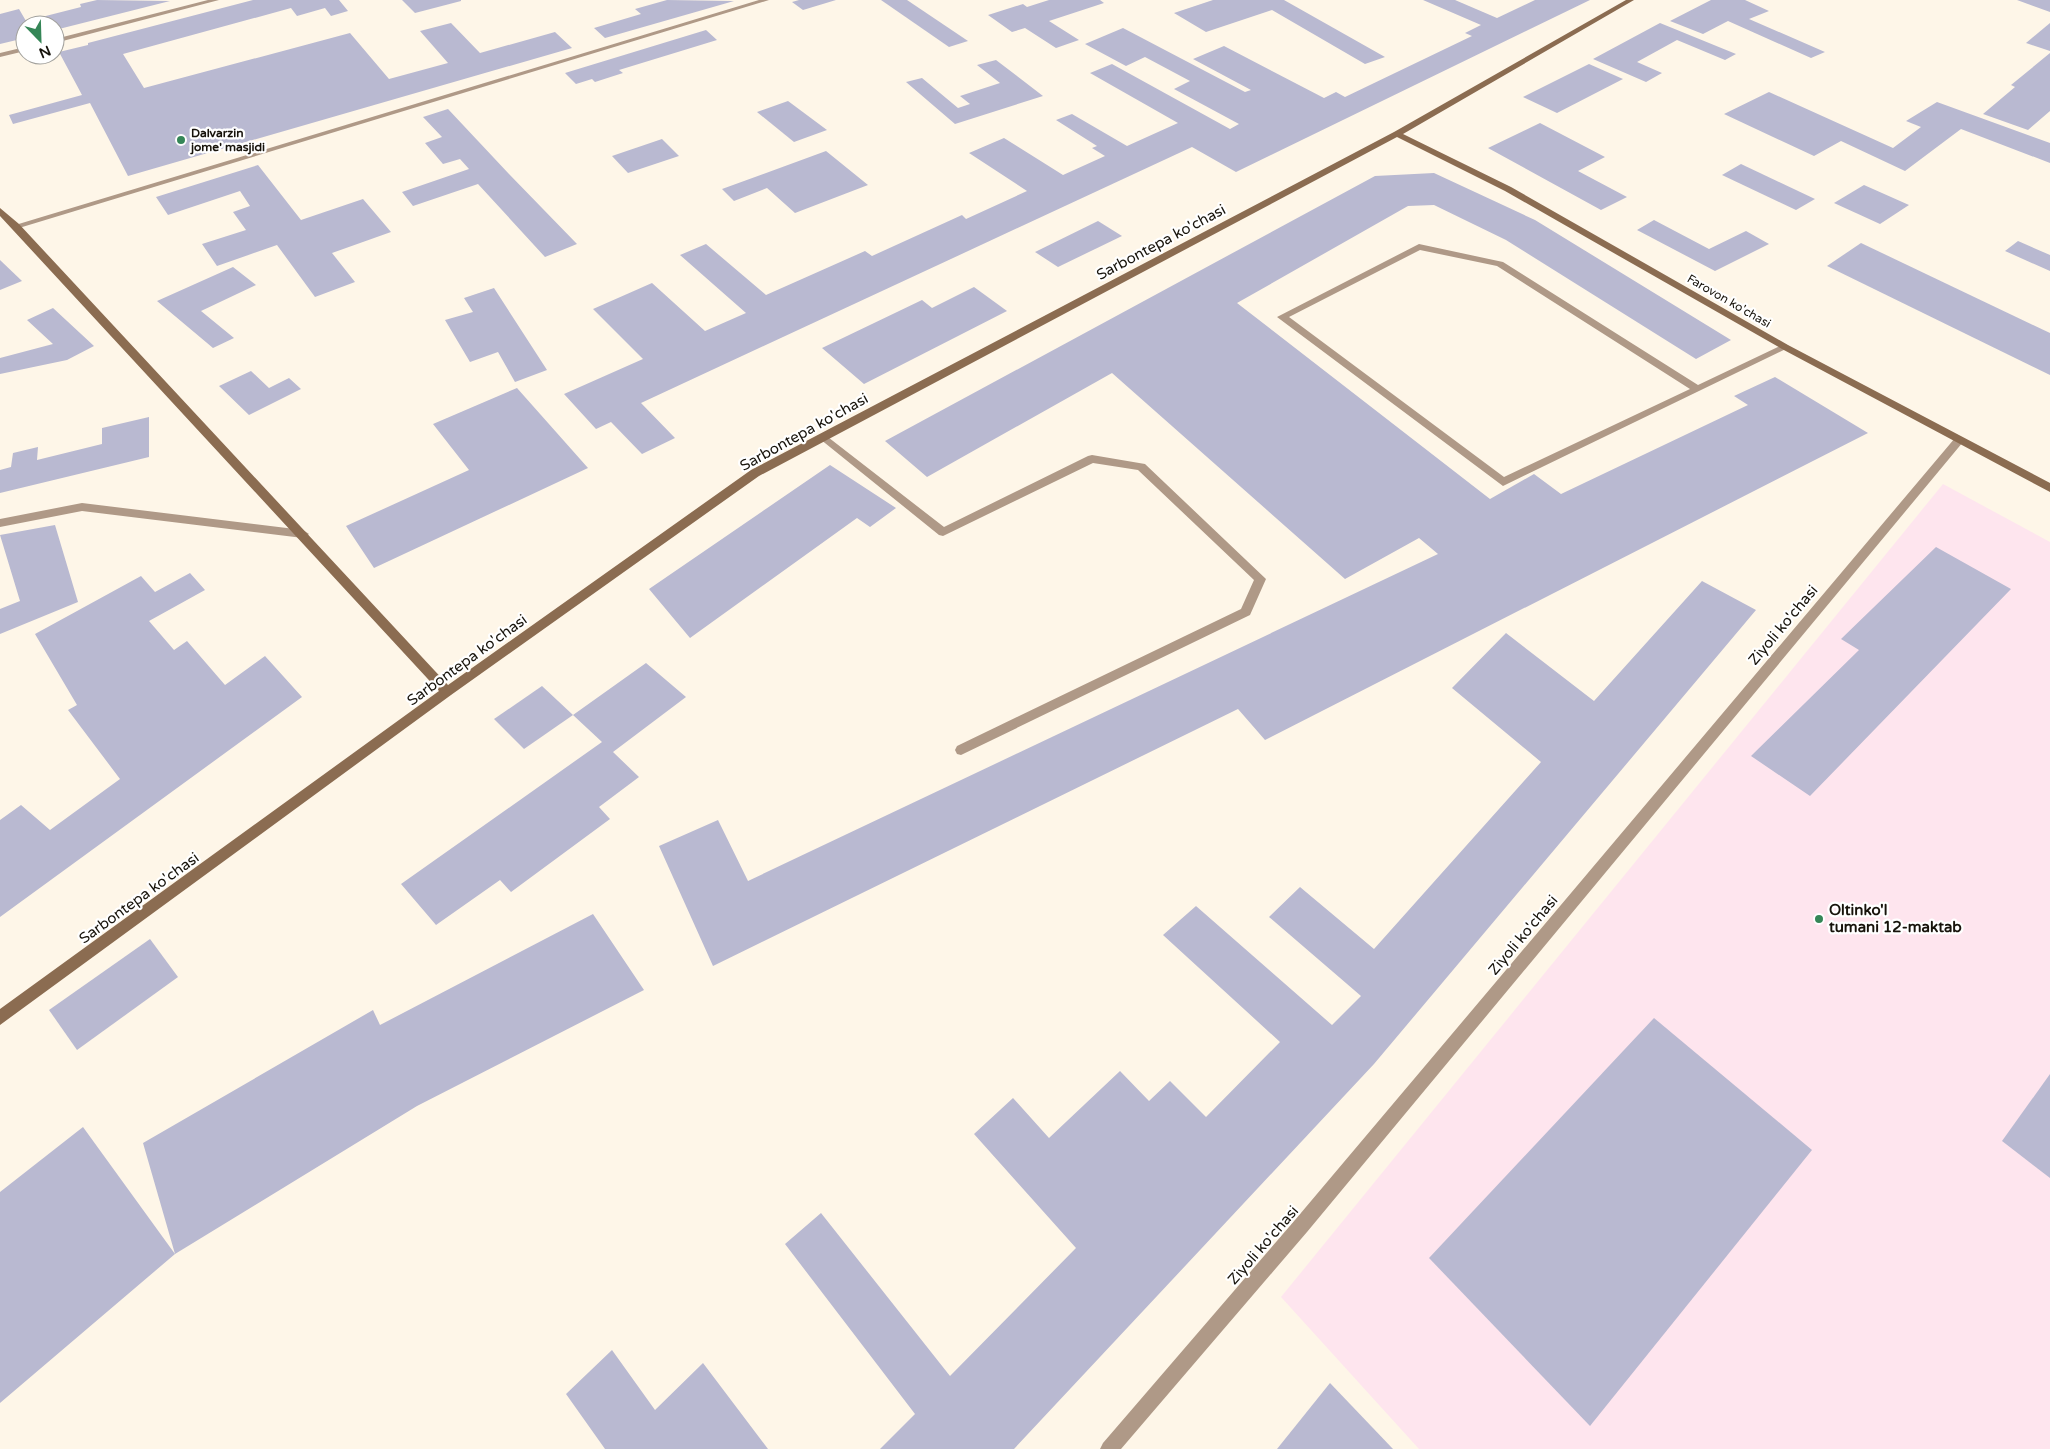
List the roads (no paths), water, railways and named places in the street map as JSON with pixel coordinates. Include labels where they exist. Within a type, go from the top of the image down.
[{"type":"street","points":[[65,38],[216,0]]},
{"type":"street","points":[[16,226],[766,0]]},
{"type":"street","name":"Sarbontepa ko'chasi","points":[[0,1018],[447,692],[755,473],[1397,134],[1631,0]]},
{"type":"street","points":[[0,55],[15,51]]},
{"type":"street","name":"Farovon ko'chasi","points":[[1397,134],[1508,189],[1785,347],[2050,488]]},
{"type":"street","points":[[0,211],[303,534],[447,692]]},
{"type":"street","points":[[1697,389],[1500,264],[1419,247],[1282,317],[1503,482],[1785,347]]},
{"type":"street","points":[[824,437],[943,532],[1092,459],[1141,467],[1260,579],[1246,612],[961,750]]},
{"type":"street","name":"Ziyoli ko'chasi","points":[[1109,1449],[1301,1226],[1959,440]]},
{"type":"street","points":[[0,523],[82,507],[303,534]]},
{"type":"place","name":"Dalvarzin jome' masjidi","points":[[181,140]]},
{"type":"place","name":"Oltinko'l tumani 12-maktab","points":[[1819,919]]}]
